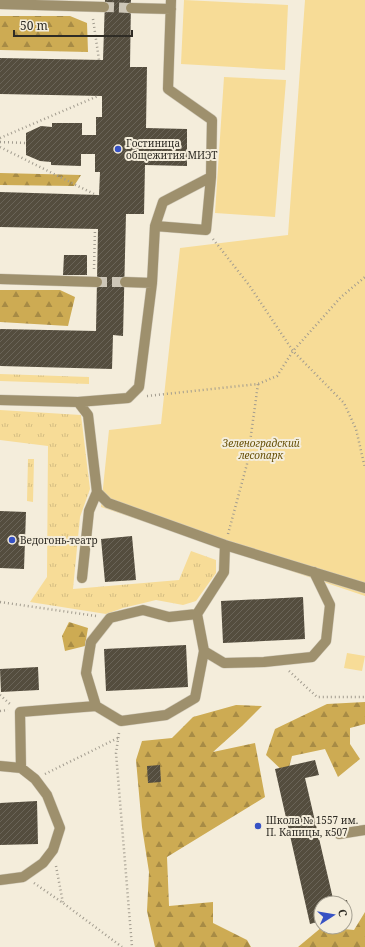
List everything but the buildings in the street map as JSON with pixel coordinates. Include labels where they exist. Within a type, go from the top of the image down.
[{"type":"lane","points":[[0,4],[104,7]]},
{"type":"lane","points":[[131,8],[171,4],[168,89],[212,120],[211,177],[206,230],[155,226]]},
{"type":"lane","points":[[0,400],[78,402],[128,398],[139,387],[152,283],[155,226],[163,202],[211,177]]},
{"type":"lane","points":[[0,279],[96,282]]},
{"type":"lane","points":[[125,282],[152,283]]},
{"type":"lane","points":[[78,402],[88,415],[97,492],[89,511],[82,578]]},
{"type":"lane","points":[[97,492],[108,503],[225,545],[365,588]]},
{"type":"lane","points":[[22,768],[20,712],[96,706],[121,721],[166,714],[195,698],[204,651],[197,614],[224,572],[225,545]]},
{"type":"lane","points":[[204,651],[224,663],[312,657],[326,641],[330,605],[314,572]]},
{"type":"lane","points":[[96,706],[86,673],[91,642],[110,618],[143,610],[169,617],[197,614]]},
{"type":"lane","points":[[0,766],[22,768],[35,778],[47,795],[60,828],[53,850],[43,863],[23,876],[0,880]]},
{"type":"lane","points":[[339,834],[365,830]]},
{"type":"path","points":[[91,6],[99,60]]},
{"type":"path","points":[[0,138],[98,96]]},
{"type":"path","points":[[0,142],[26,143]]},
{"type":"path","points":[[0,147],[96,195]]},
{"type":"path","points":[[95,229],[96,282]]},
{"type":"path","points":[[206,230],[248,285],[293,351],[344,403],[356,429],[365,468]]},
{"type":"path","points":[[128,398],[258,384],[277,376],[293,351],[341,297],[365,277]]},
{"type":"path","points":[[225,545],[247,464],[258,384]]},
{"type":"path","points":[[0,602],[110,618]]},
{"type":"path","points":[[277,660],[317,697],[365,697]]},
{"type":"path","points":[[121,721],[116,753],[132,947]]},
{"type":"path","points":[[35,778],[118,738]]},
{"type":"path","points":[[53,850],[63,903]]},
{"type":"path","points":[[23,876],[63,903],[122,947]]},
{"type":"green space","points":[[184,0],[288,5],[285,70],[181,64]]},
{"type":"green space","name":"Зеленоградский лесопарк","points":[[305,0],[365,0],[365,596],[101,507],[109,430],[161,424],[180,248],[288,235]]},
{"type":"green space","points":[[0,16],[70,16],[87,23],[88,52],[0,50]]},
{"type":"green space","points":[[224,77],[286,80],[275,217],[215,213]]},
{"type":"green space","points":[[0,173],[81,175],[74,186],[0,185]]},
{"type":"green space","points":[[0,290],[60,290],[75,297],[68,326],[0,322]]},
{"type":"green space","points":[[0,374],[89,377],[89,384],[0,381]]},
{"type":"green space","points":[[0,410],[81,415],[90,489],[80,517],[73,589],[179,580],[191,551],[216,560],[216,573],[196,601],[183,605],[156,600],[106,614],[30,602],[47,577],[48,446],[0,440]]},
{"type":"green space","points":[[28,459],[34,459],[33,502],[27,501]]},
{"type":"green space","points":[[69,622],[88,628],[85,646],[65,651],[62,636]]},
{"type":"green space","points":[[347,653],[365,656],[362,671],[344,668]]},
{"type":"green space","points":[[365,702],[365,724],[350,728],[350,744],[360,759],[338,777],[325,749],[292,756],[287,775],[266,755],[275,729],[327,704]]},
{"type":"green space","points":[[236,705],[262,706],[213,752],[255,743],[265,797],[167,857],[169,906],[213,902],[213,923],[247,940],[251,947],[155,947],[147,911],[149,872],[142,827],[136,760],[142,741],[172,738],[193,717]]},
{"type":"green space","points":[[365,912],[365,947],[298,947],[313,934],[353,935],[354,930]]},
{"type":"tunnel","points":[[104,7],[131,8]]},
{"type":"tunnel","points":[[97,282],[125,282]]},
{"type":"place","name":"Гостиница общежития МИЭТ","points":[[118,149]]},
{"type":"place","name":"Ведогонь-театр","points":[[12,540]]},
{"type":"place","name":"Школа № 1557 им. П. Капицы, к507","points":[[258,826]]}]
